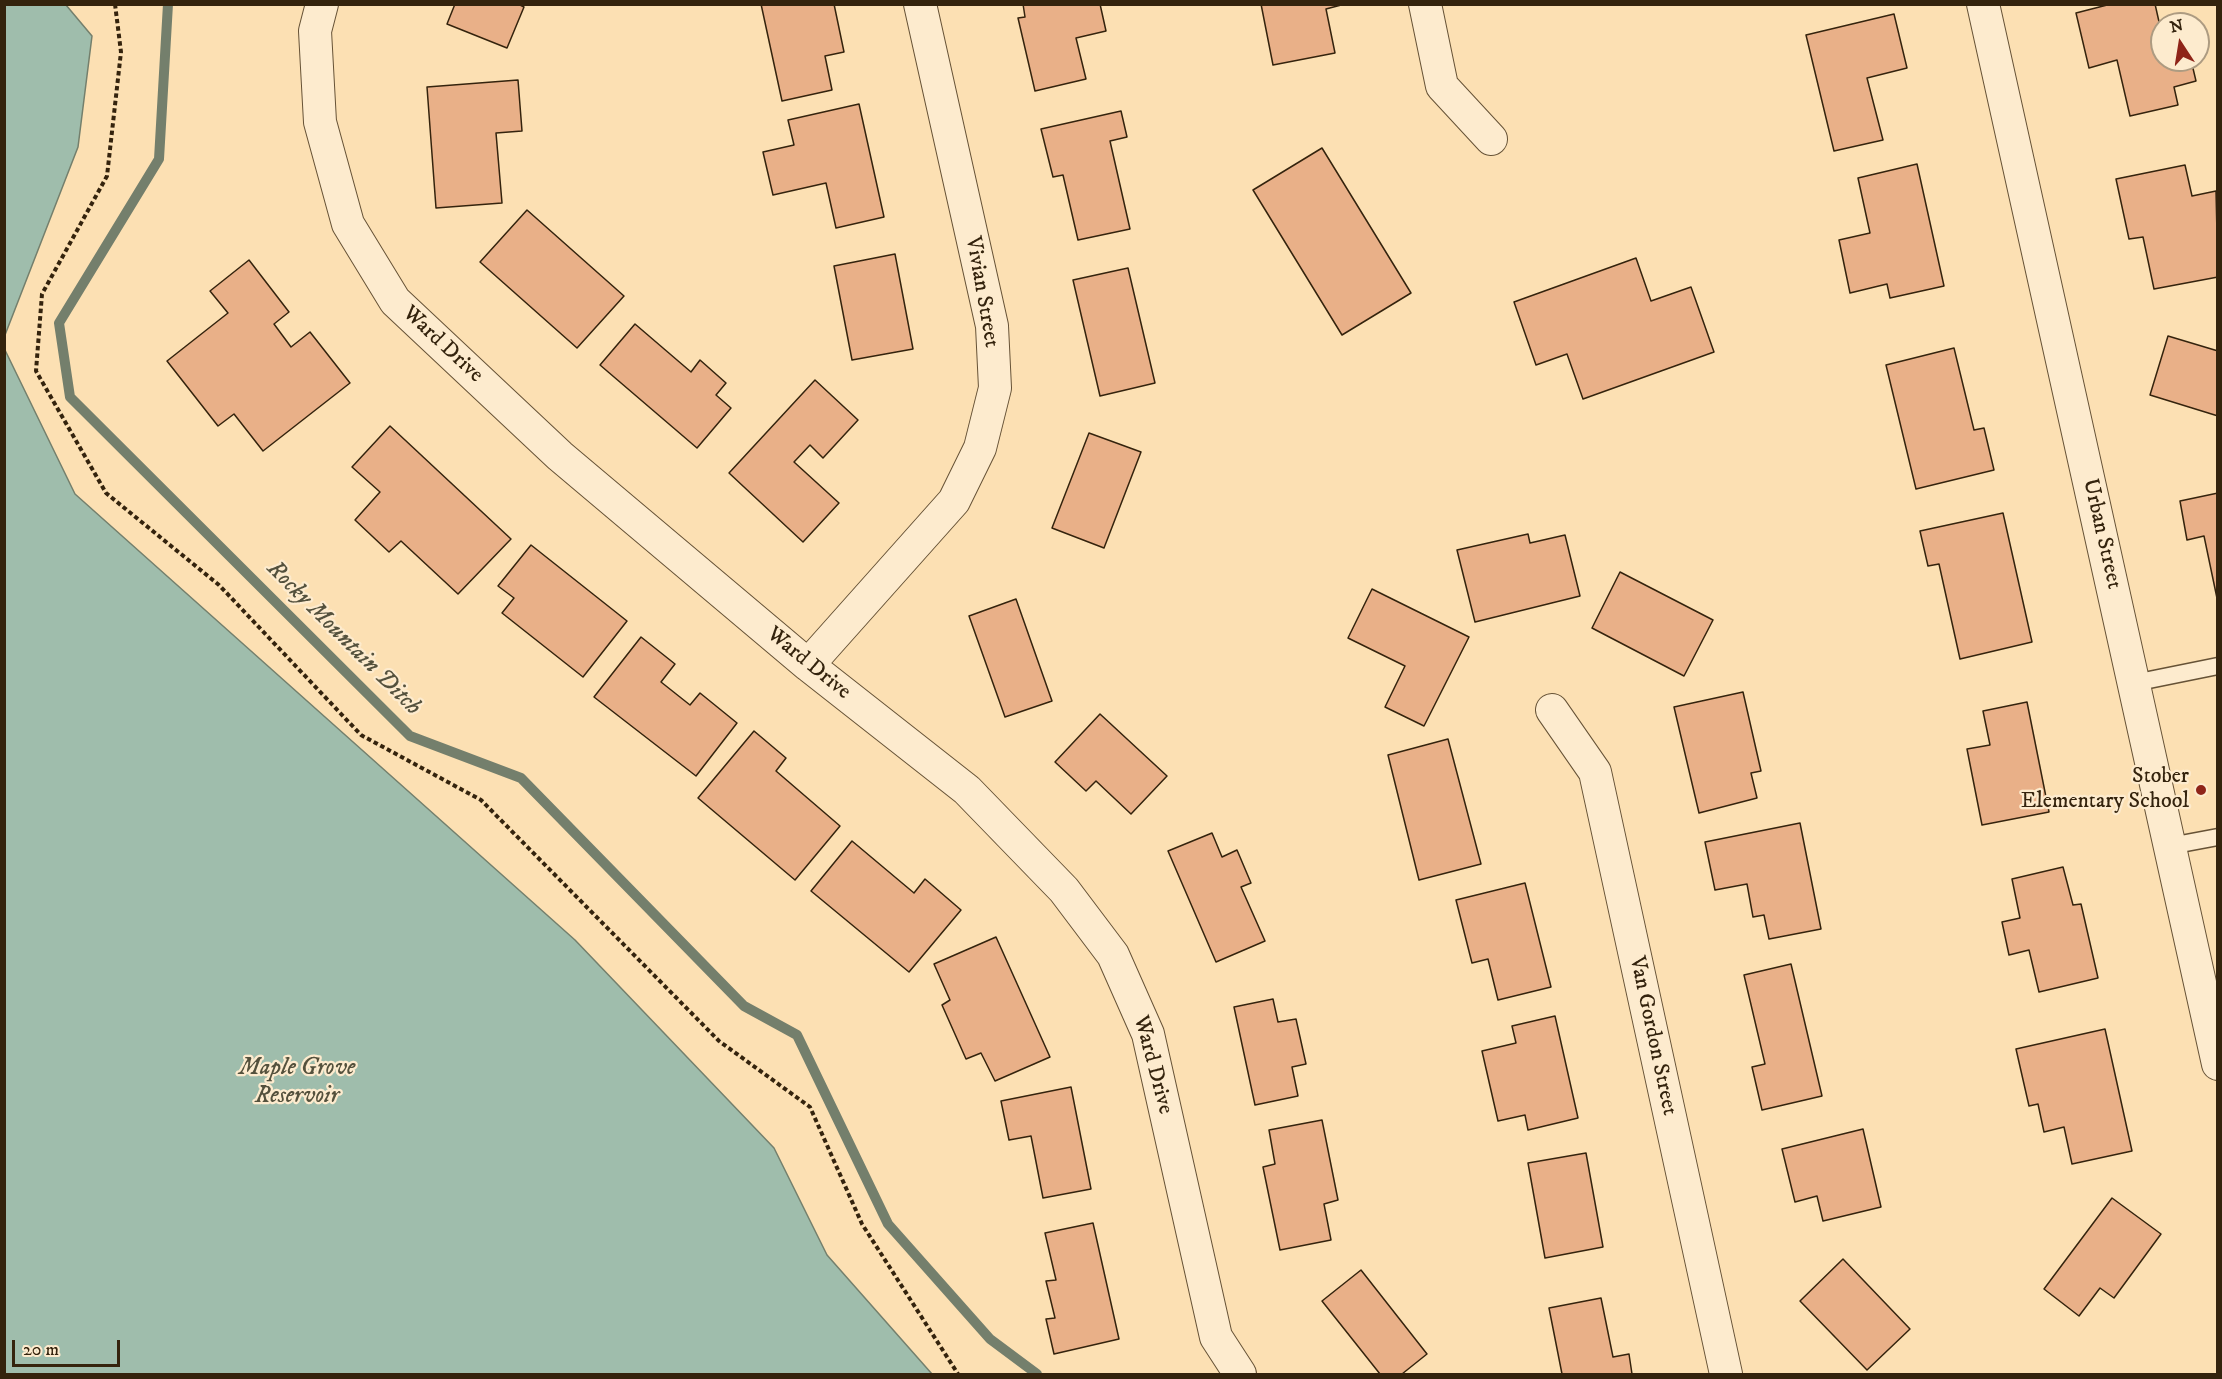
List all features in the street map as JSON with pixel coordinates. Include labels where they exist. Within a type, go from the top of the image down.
[{"type":"street","name":"Ward Drive","points":[[321,4],[315,32],[320,122],[348,224],[395,301],[560,456],[807,665],[967,790],[1064,890],[1113,956],[1148,1034],[1216,1337],[1240,1374]]},
{"type":"street","name":"Vivian Street","points":[[807,665],[954,501],[980,448],[995,388],[992,326],[920,4]]},
{"type":"street","points":[[1425,4],[1442,86],[1491,139]]},
{"type":"street","name":"Urban Street","points":[[1983,4],[2170,846],[2215,1033],[2217,1064]]},
{"type":"street","name":"Van Gordon Street","points":[[1552,710],[1595,772],[1726,1374]]},
{"type":"lane","points":[[2134,684],[2217,666]]},
{"type":"lane","points":[[2170,846],[2217,837]]},
{"type":"path","points":[[115,4],[122,52],[107,176],[42,294],[36,371],[106,493],[219,585],[361,735],[481,801],[719,1041],[810,1107],[862,1224],[958,1374]]},
{"type":"water","points":[[5,4],[66,5],[92,36],[78,147],[5,335]]},
{"type":"water","name":"Maple Grove Reservoir","points":[[4,348],[75,494],[575,940],[774,1148],[827,1255],[932,1374],[5,1374]]},
{"type":"building","points":[[455,4],[518,4],[524,7],[507,48],[447,24]]},
{"type":"building","points":[[761,4],[834,4],[844,52],[825,56],[832,90],[782,101]]},
{"type":"building","points":[[1023,4],[1100,4],[1106,31],[1076,38],[1086,79],[1035,91],[1018,18],[1025,17]]},
{"type":"building","points":[[1261,4],[1345,4],[1326,9],[1335,53],[1273,65]]},
{"type":"building","points":[[2111,4],[2155,4],[2157,12],[2150,12],[2150,72],[2194,72],[2196,81],[2174,87],[2178,105],[2130,116],[2117,60],[2089,68],[2076,13]]},
{"type":"building","points":[[1894,14],[1907,68],[1867,78],[1883,140],[1834,151],[1806,35]]},
{"type":"building","points":[[518,80],[522,131],[496,133],[502,203],[436,208],[427,87]]},
{"type":"building","points":[[859,104],[884,217],[836,228],[826,183],[773,195],[763,152],[794,145],[788,120]]},
{"type":"building","points":[[1121,111],[1127,137],[1110,141],[1130,229],[1078,240],[1063,175],[1053,177],[1041,129]]},
{"type":"building","points":[[1322,148],[1411,293],[1342,335],[1253,190]]},
{"type":"building","points":[[1917,164],[1944,286],[1890,298],[1887,284],[1850,293],[1839,240],[1870,233],[1858,178]]},
{"type":"building","points":[[2185,165],[2192,196],[2216,191],[2218,277],[2154,289],[2143,237],[2129,239],[2116,179]]},
{"type":"building","points":[[527,210],[624,296],[577,348],[480,262]]},
{"type":"building","points":[[895,254],[913,349],[852,360],[834,266]]},
{"type":"building","points":[[1636,258],[1651,301],[1691,287],[1714,352],[1583,399],[1567,354],[1536,365],[1514,302]]},
{"type":"building","points":[[249,260],[289,312],[274,324],[291,347],[310,332],[350,383],[263,451],[234,414],[218,426],[167,361],[228,313],[210,291]]},
{"type":"building","points":[[1128,268],[1155,383],[1100,396],[1073,280]]},
{"type":"building","points":[[635,324],[691,372],[700,360],[726,383],[716,395],[731,408],[697,448],[600,365]]},
{"type":"building","points":[[2168,336],[2218,351],[2218,416],[2150,395]]},
{"type":"building","points":[[1954,348],[1974,430],[1984,428],[1994,470],[1916,489],[1886,365]]},
{"type":"building","points":[[815,380],[858,420],[823,458],[810,445],[794,462],[839,503],[803,542],[729,473]]},
{"type":"building","points":[[390,426],[511,539],[458,594],[401,541],[389,552],[355,520],[380,492],[352,467]]},
{"type":"building","points":[[1089,433],[1141,452],[1104,548],[1052,528]]},
{"type":"building","points":[[2218,493],[2218,603],[2204,536],[2187,540],[2180,501]]},
{"type":"building","points":[[2003,513],[2032,642],[1960,659],[1939,564],[1928,566],[1920,531]]},
{"type":"building","points":[[1528,534],[1530,543],[1565,535],[1580,596],[1475,622],[1457,550]]},
{"type":"building","points":[[531,545],[627,621],[583,677],[502,613],[514,598],[498,586]]},
{"type":"building","points":[[1620,572],[1713,620],[1684,676],[1592,628]]},
{"type":"building","points":[[1372,589],[1469,637],[1424,726],[1385,707],[1405,666],[1348,638]]},
{"type":"building","points":[[1016,599],[1052,701],[1005,717],[969,616]]},
{"type":"building","points":[[641,637],[675,664],[661,682],[690,705],[700,693],[737,723],[696,776],[594,697]]},
{"type":"building","points":[[1743,692],[1761,771],[1751,773],[1757,798],[1699,813],[1674,707]]},
{"type":"building","points":[[2027,702],[2049,812],[1982,825],[1967,749],[1990,745],[1983,711]]},
{"type":"building","points":[[1100,714],[1167,776],[1131,814],[1096,781],[1086,791],[1055,762]]},
{"type":"building","points":[[754,731],[786,758],[776,771],[840,826],[795,880],[698,798]]},
{"type":"building","points":[[1448,739],[1481,864],[1419,880],[1388,755]]},
{"type":"building","points":[[1800,823],[1821,929],[1769,939],[1764,915],[1753,917],[1747,884],[1715,890],[1705,842]]},
{"type":"building","points":[[1212,833],[1222,857],[1237,850],[1251,883],[1241,887],[1265,941],[1216,962],[1168,851]]},
{"type":"building","points":[[852,841],[914,893],[925,879],[961,910],[909,972],[811,891]]},
{"type":"building","points":[[2063,867],[2073,905],[2081,904],[2098,978],[2039,992],[2029,950],[2009,955],[2002,922],[2020,918],[2012,879]]},
{"type":"building","points":[[1525,883],[1551,987],[1498,1000],[1488,959],[1472,963],[1456,900]]},
{"type":"building","points":[[996,937],[1050,1057],[995,1081],[981,1053],[966,1059],[942,1005],[950,1000],[934,964]]},
{"type":"building","points":[[1791,964],[1822,1096],[1762,1110],[1752,1067],[1765,1064],[1744,975]]},
{"type":"building","points":[[1273,999],[1278,1022],[1296,1019],[1306,1064],[1292,1067],[1298,1096],[1255,1105],[1234,1007]]},
{"type":"building","points":[[1555,1016],[1578,1118],[1528,1130],[1525,1115],[1498,1121],[1482,1051],[1516,1043],[1512,1026]]},
{"type":"building","points":[[2105,1029],[2132,1151],[2072,1164],[2064,1127],[2044,1132],[2038,1104],[2029,1106],[2016,1049]]},
{"type":"building","points":[[1071,1087],[1091,1189],[1043,1198],[1031,1136],[1009,1140],[1001,1101]]},
{"type":"building","points":[[1322,1120],[1338,1200],[1324,1204],[1331,1240],[1280,1250],[1263,1167],[1275,1164],[1269,1130]]},
{"type":"building","points":[[1863,1129],[1881,1207],[1823,1221],[1817,1196],[1795,1202],[1782,1149]]},
{"type":"building","points":[[1586,1153],[1603,1247],[1545,1258],[1528,1163]]},
{"type":"building","points":[[2112,1198],[2161,1234],[2114,1298],[2100,1288],[2079,1316],[2044,1289]]},
{"type":"building","points":[[1093,1223],[1119,1339],[1054,1354],[1046,1319],[1055,1318],[1046,1281],[1056,1280],[1045,1233]]},
{"type":"building","points":[[1843,1259],[1910,1329],[1867,1370],[1800,1301]]},
{"type":"building","points":[[1361,1270],[1427,1354],[1402,1374],[1380,1374],[1322,1301]]},
{"type":"building","points":[[1601,1298],[1613,1357],[1629,1354],[1632,1374],[1562,1374],[1549,1308]]},
{"type":"waterway","name":"Rocky Mountain Ditch","points":[[168,4],[159,159],[59,323],[70,397],[410,736],[521,778],[744,1006],[797,1035],[888,1224],[990,1339],[1037,1374]]},
{"type":"place","name":"Stober Elementary School","points":[[2201,790]]}]
